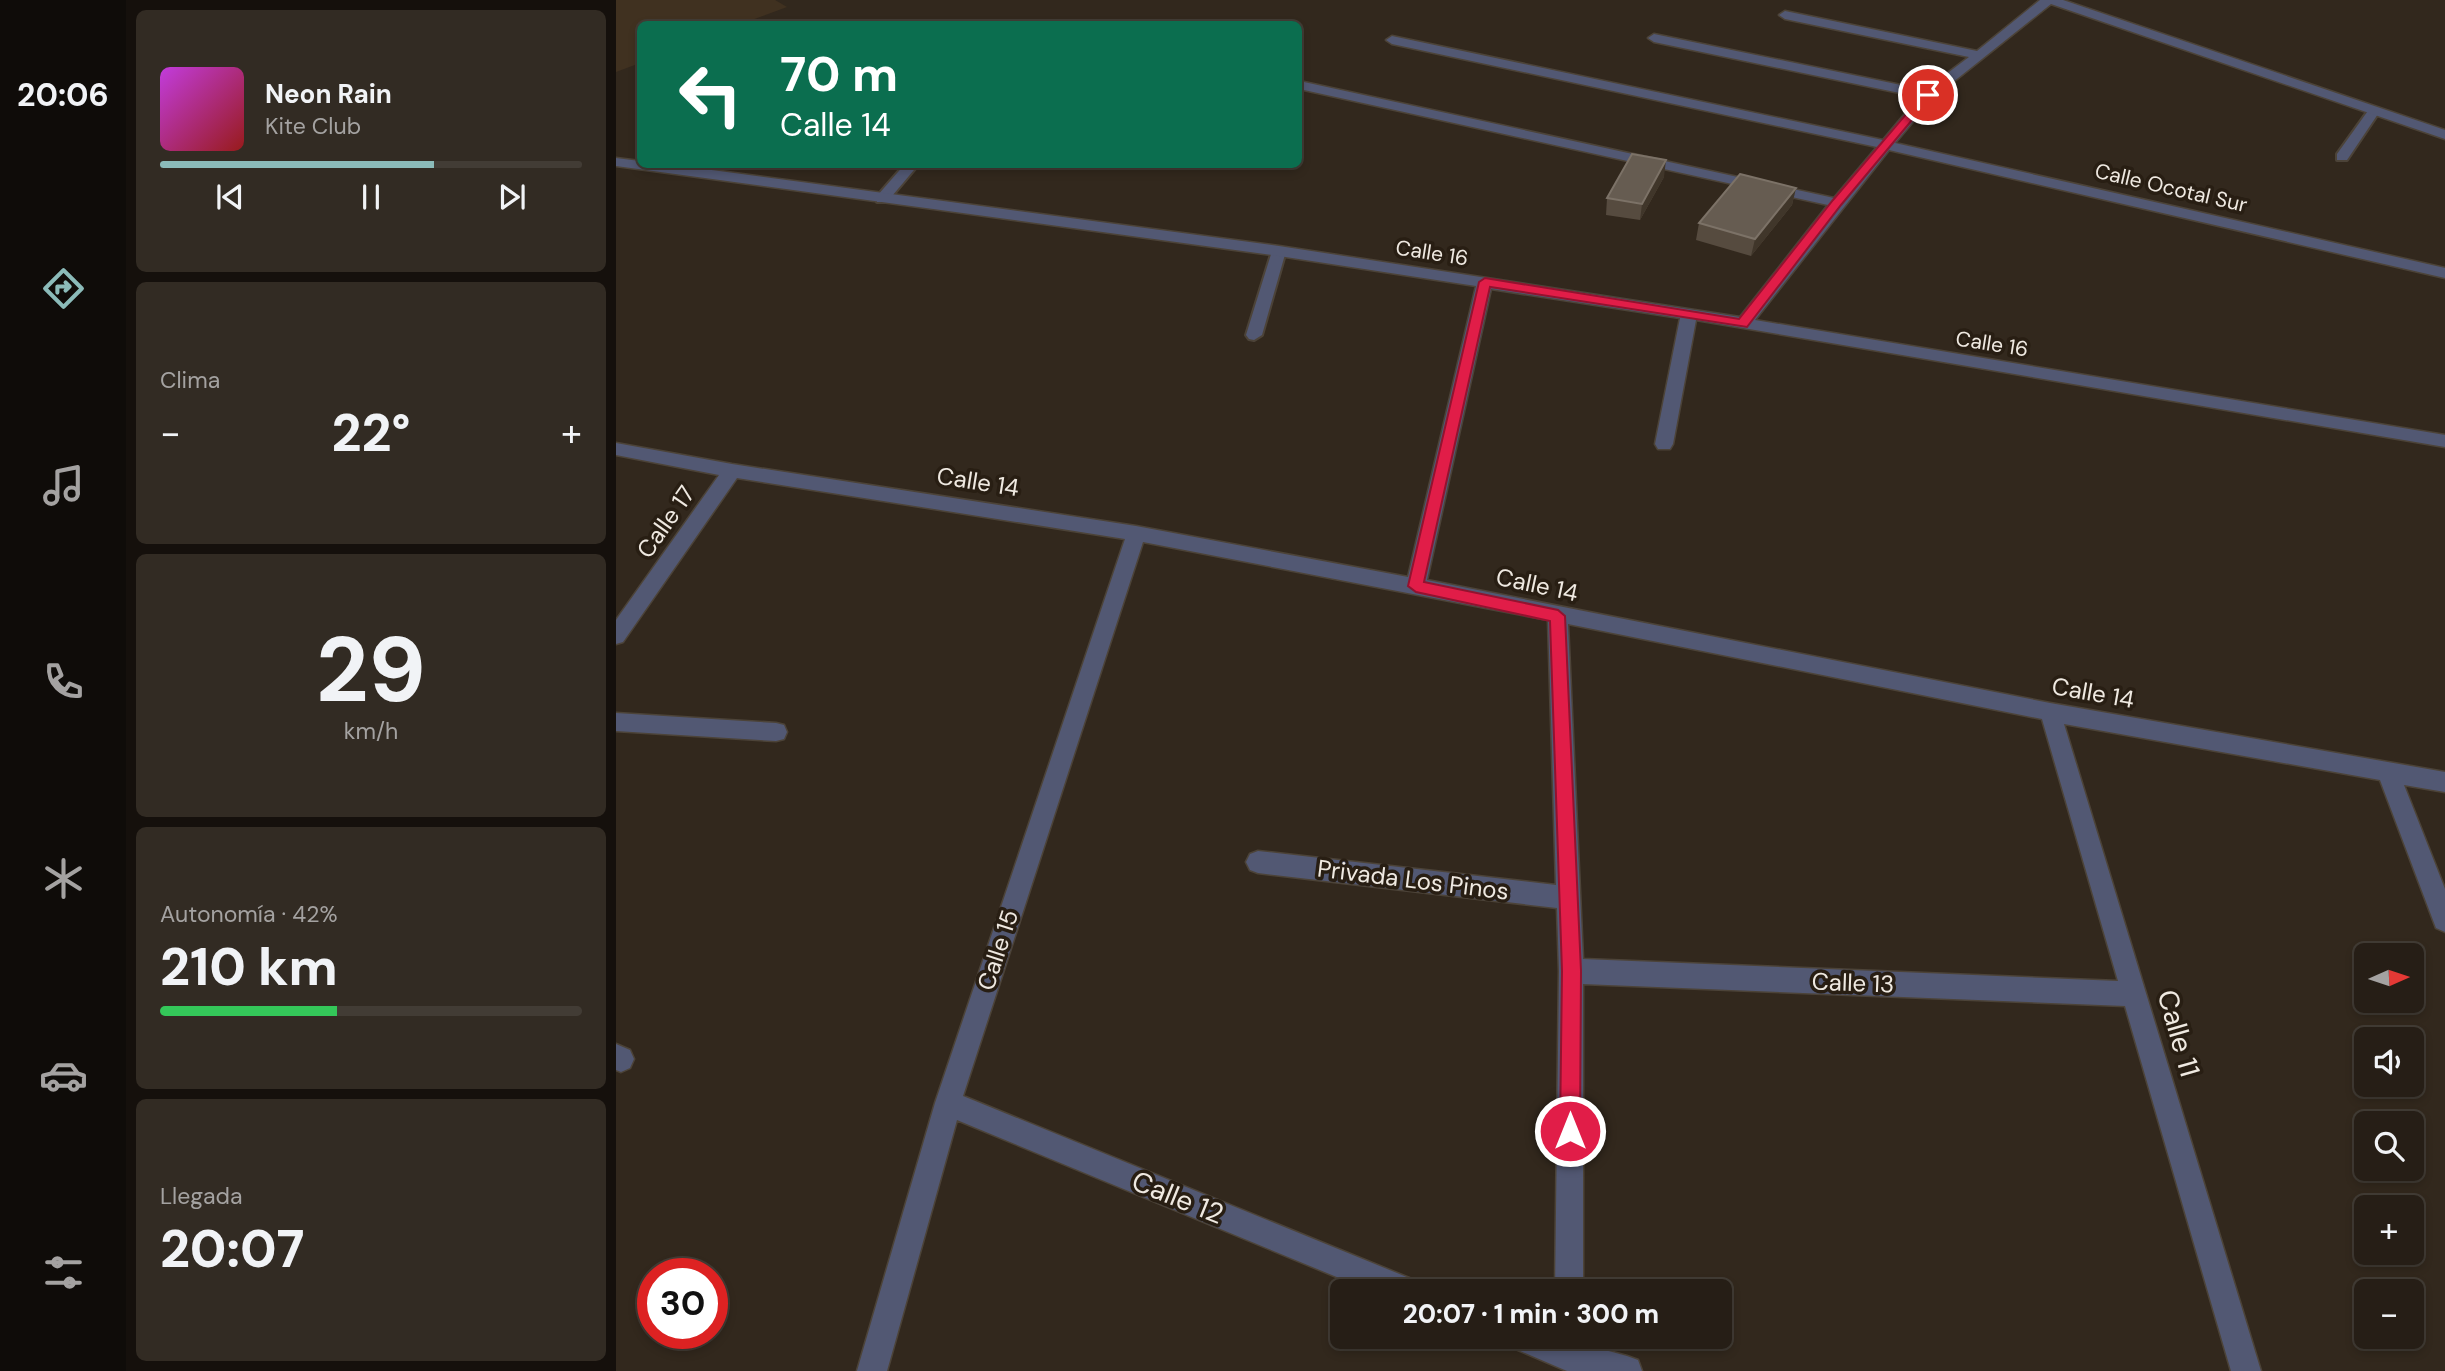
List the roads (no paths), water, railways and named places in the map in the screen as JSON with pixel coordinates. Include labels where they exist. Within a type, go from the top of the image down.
[{"type":"street","points":[[1742,324],[1837,203],[1928,95],[2048,0],[2445,135]]},
{"type":"street","points":[[1785,15],[1978,55]]},
{"type":"street","points":[[1654,38],[1928,95]]},
{"type":"street","name":"Calle Ocotal Sur","points":[[1392,40],[1887,145],[2445,273]]},
{"type":"street","points":[[1304,86],[1837,203]]},
{"type":"street","name":"Calle 16","points":[[616,162],[637,165]]},
{"type":"street","name":"Calle 16","points":[[659,168],[1279,251],[1485,282],[2445,441]]},
{"type":"street","points":[[1416,586],[1485,282]]},
{"type":"street","points":[[1664,444],[1689,314]]},
{"type":"street","name":"Calle 14","points":[[616,449],[732,471],[1136,533],[2050,712],[2445,782]]},
{"type":"street","name":"Calle 17","points":[[616,636],[732,471]]},
{"type":"street","name":"Calle 15","points":[[872,1371],[947,1103],[1136,533]]},
{"type":"street","points":[[1558,616],[1571,971],[1569,1279]]},
{"type":"street","name":"Calle 11","points":[[2050,712],[2246,1371]]},
{"type":"street","points":[[616,722],[776,732]]},
{"type":"street","points":[[2389,774],[2445,920]]},
{"type":"street","name":"Privada Los Pinos","points":[[1258,862],[1568,898]]},
{"type":"street","name":"Calle 13","points":[[1571,971],[2135,994]]},
{"type":"street","name":"Calle 12","points":[[947,1103],[1377,1279]]},
{"type":"street","points":[[1569,1355],[1627,1371]]},
{"type":"lane","points":[[2342,157],[2374,111]]},
{"type":"lane","points":[[882,199],[910,168]]},
{"type":"lane","points":[[1254,335],[1279,251]]}]
